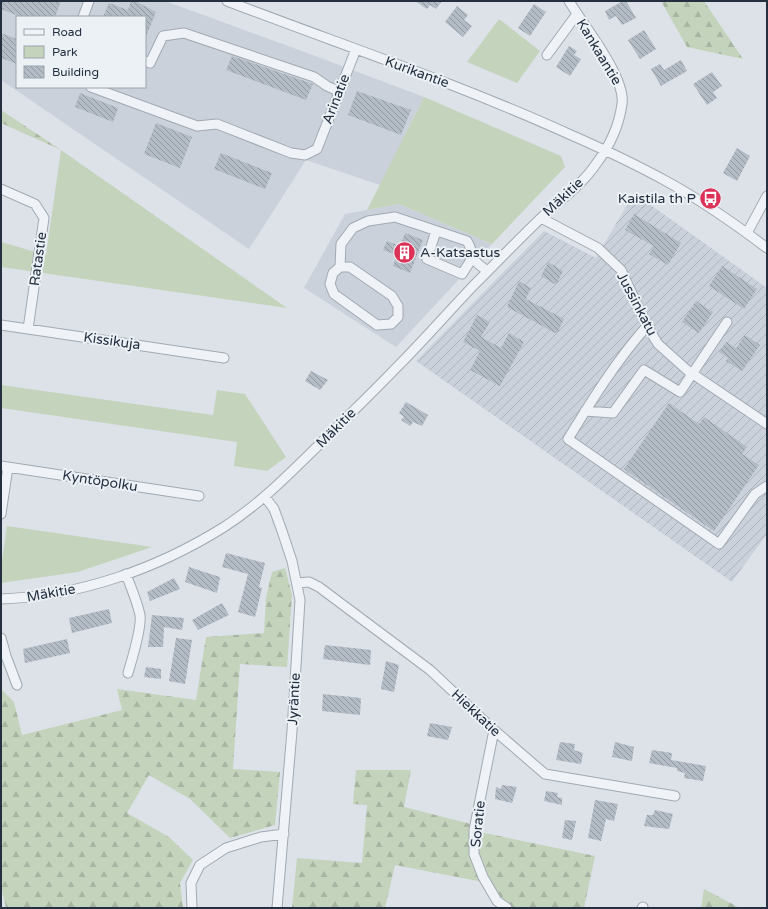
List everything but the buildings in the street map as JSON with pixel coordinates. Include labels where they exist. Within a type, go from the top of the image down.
[{"type":"street","points":[[83,16],[89,1]]},
{"type":"street","name":"Kurikantie","points":[[227,1],[450,84],[605,150],[667,181],[747,233],[767,248]]},
{"type":"street","name":"Kankaantie","points":[[569,1],[602,51],[615,74],[623,93],[623,103],[618,126],[605,150]]},
{"type":"street","points":[[547,56],[577,14]]},
{"type":"street","points":[[146,61],[150,62],[163,36],[184,33],[314,77],[327,86],[340,92]]},
{"type":"street","name":"Arinatie","points":[[94,88],[197,126],[218,124],[291,153],[305,155],[317,149],[356,49]]},
{"type":"street","name":"Mäkitie","points":[[1,599],[22,598],[62,592],[94,585],[126,574],[153,564],[191,546],[248,510],[280,483],[398,366],[475,284],[541,218],[589,174],[605,150]]},
{"type":"street","name":"Ratastie","points":[[1,189],[34,204],[44,218],[28,329]]},
{"type":"street","points":[[747,233],[767,196]]},
{"type":"street","points":[[340,267],[350,267],[392,296],[398,306],[398,317],[391,324],[377,325],[334,294],[330,284],[333,273],[340,267],[341,244],[353,228],[368,221],[395,217],[436,230],[466,241],[473,253],[473,257],[480,266],[488,271]]},
{"type":"street","name":"Jussinkatu","points":[[541,218],[598,248],[621,270],[647,326],[658,344],[692,374],[767,424]]},
{"type":"street","points":[[436,230],[427,259],[462,274],[475,284]]},
{"type":"street","points":[[462,274],[473,257]]},
{"type":"street","points":[[585,411],[613,413],[644,370],[680,392],[727,322]]},
{"type":"street","name":"Kissikuja","points":[[1,325],[224,358]]},
{"type":"street","points":[[647,326],[599,389],[568,439],[719,544],[755,494],[767,486]]},
{"type":"street","points":[[1,514],[4,467]]},
{"type":"street","name":"Kyntöpolku","points":[[4,467],[199,496]]},
{"type":"street","name":"Jyräntie","points":[[264,497],[274,509],[282,531],[292,561],[300,600],[284,834],[277,908]]},
{"type":"street","points":[[126,574],[135,596],[140,617],[136,643],[128,673]]},
{"type":"street","name":"Hiekkatie","points":[[297,582],[309,582],[319,587],[392,640],[430,670],[494,730],[545,774],[675,796]]},
{"type":"street","points":[[1,638],[17,685]]},
{"type":"street","name":"Soratie","points":[[494,730],[474,830],[474,854],[483,877],[497,905],[507,908]]},
{"type":"street","points":[[192,908],[191,883],[200,865],[226,848],[261,837],[284,834]]},
{"type":"shaded area","points":[[1,1],[165,1],[424,97],[380,185],[306,160],[249,249],[1,80]]},
{"type":"shaded area","points":[[634,193],[767,288],[767,534],[732,582],[416,361],[544,231],[596,258]]},
{"type":"shaded area","points":[[399,204],[492,244],[396,347],[304,288],[345,214]]},
{"type":"green space","points":[[661,1],[704,1],[743,59],[687,47]]},
{"type":"green space","points":[[499,19],[540,51],[517,83],[467,62]]},
{"type":"green space","points":[[424,97],[561,156],[565,167],[492,244],[399,204],[367,210]]},
{"type":"green space","points":[[1,110],[61,150],[1,123]]},
{"type":"green space","points":[[61,150],[287,308],[1,267],[1,242],[46,255]]},
{"type":"green space","points":[[1,385],[213,415],[217,390],[245,394],[286,457],[267,471],[234,466],[237,442],[1,408]]},
{"type":"green space","points":[[7,526],[152,547],[78,572],[1,583],[1,567]]},
{"type":"green space","points":[[285,568],[292,595],[287,667],[240,664],[233,769],[280,772],[275,825],[230,838],[190,799],[149,775],[127,813],[169,837],[193,860],[180,883],[183,908],[6,908],[1,886],[1,684],[2,690],[14,702],[22,735],[122,710],[117,689],[196,700],[206,637],[264,633],[266,598],[272,572]]},
{"type":"green space","points":[[356,770],[411,770],[404,807],[471,824],[470,830],[595,856],[584,908],[500,908],[483,882],[395,865],[385,908],[292,908],[297,858],[362,863],[367,805],[353,804]]},
{"type":"green space","points":[[704,889],[740,908],[701,908]]},
{"type":"place","name":"Kaistila th P","points":[[711,198]]},
{"type":"place","name":"A-Katsastus","points":[[404,252]]}]
